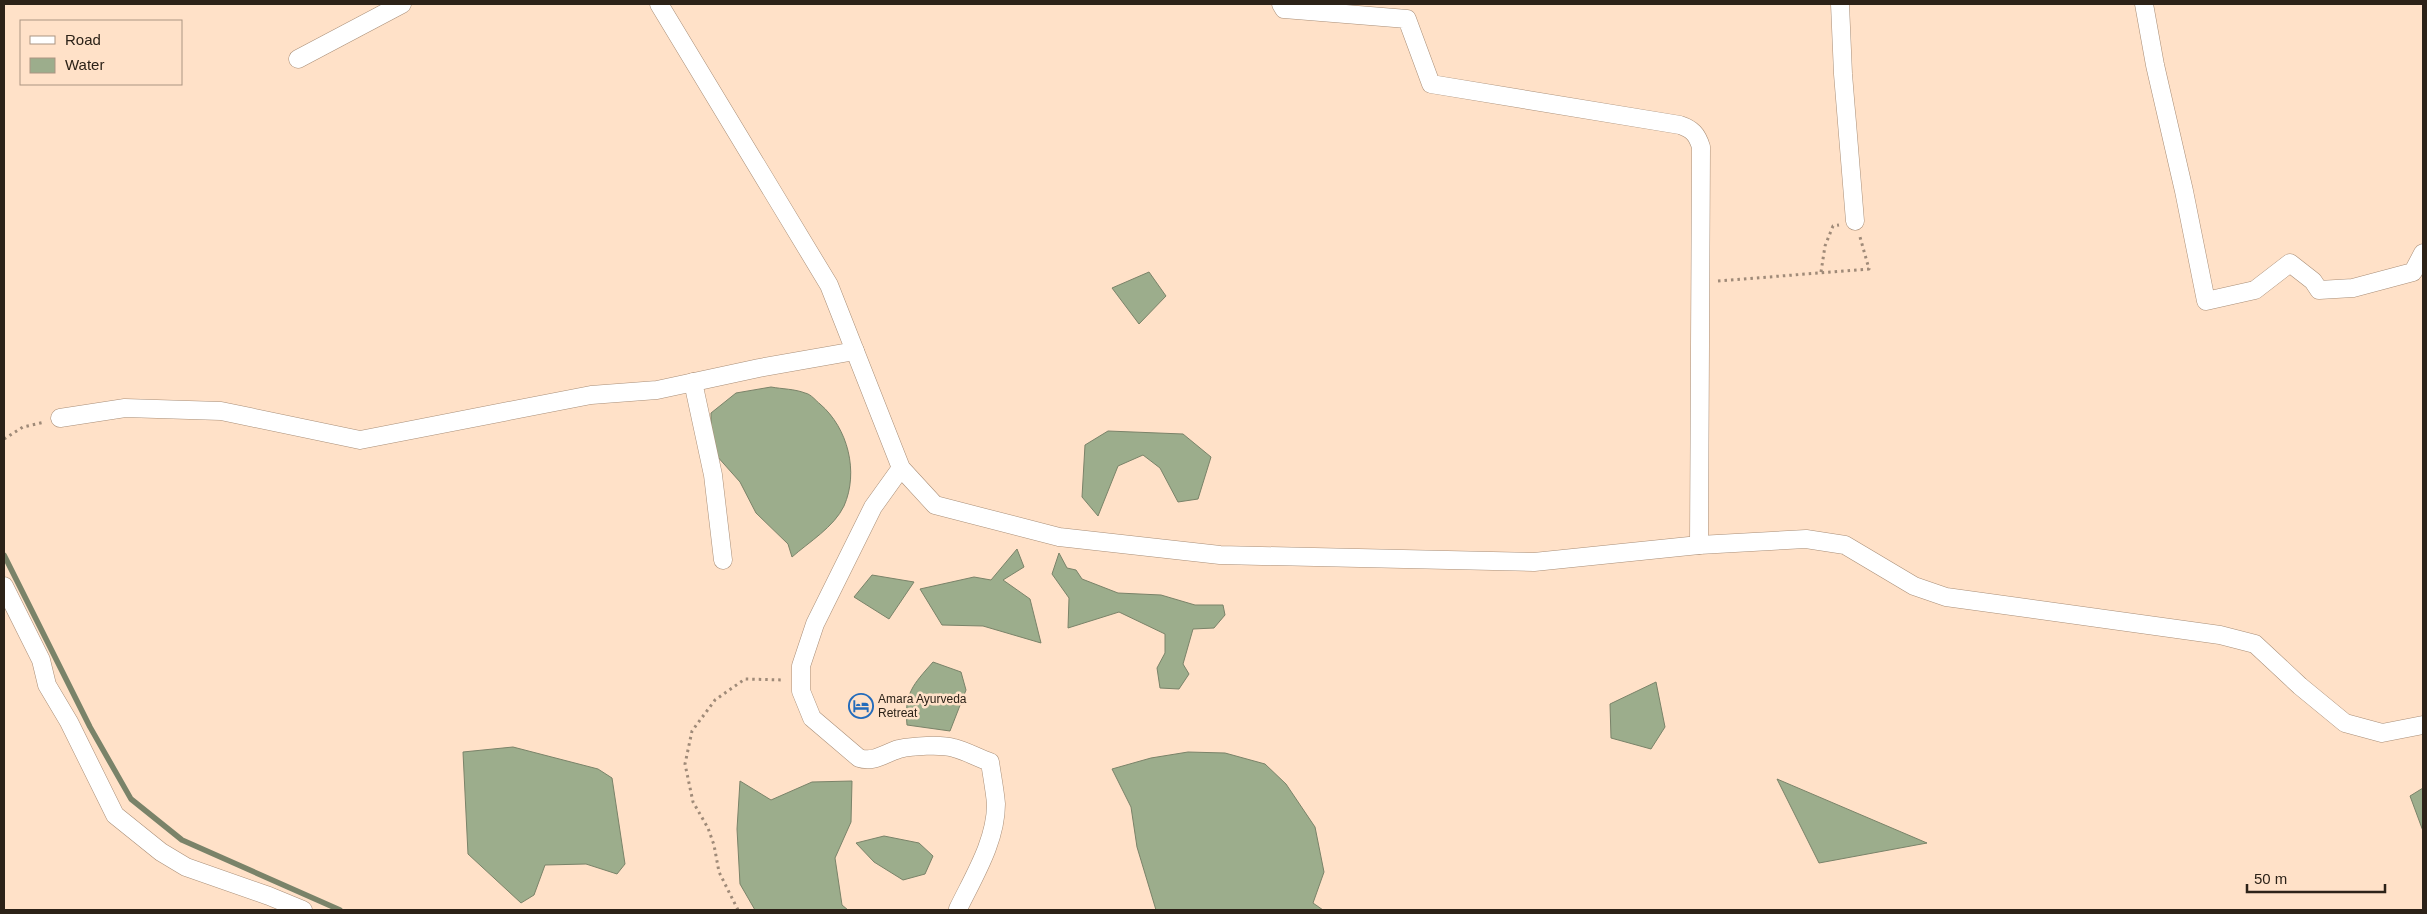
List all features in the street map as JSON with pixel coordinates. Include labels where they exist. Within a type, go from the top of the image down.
[{"type":"street","points":[[298,59],[402,4]]},
{"type":"street","points":[[659,4],[829,286],[900,468],[935,505],[1059,537],[1220,555],[1534,562],[1699,545],[1806,539],[1845,545],[1914,586],[1946,597],[2220,635],[2255,644],[2300,686],[2345,723],[2382,733],[2423,725]]},
{"type":"street","points":[[1281,4],[1284,9],[1407,19],[1431,84],[1680,125],[1691,129],[1698,137],[1701,147],[1699,545]]},
{"type":"street","points":[[1840,4],[1843,74],[1855,220]]},
{"type":"street","points":[[2144,4],[2155,65],[2184,191],[2206,301],[2255,290],[2290,263],[2313,281],[2319,290],[2344,288],[2413,272],[2423,253]]},
{"type":"street","points":[[60,418],[125,408],[221,411],[360,440],[591,394],[656,390],[855,351]]},
{"type":"street","points":[[693,382],[712,475],[723,560]]},
{"type":"street","points":[[900,468],[873,507],[815,624],[799,680],[801,691],[812,718],[859,758],[875,759],[899,749],[915,746],[952,747],[990,762],[996,805],[992,832],[982,860],[958,909]]},
{"type":"street","points":[[4,586],[41,660],[47,685],[69,722],[115,815],[162,852],[186,867],[269,896],[302,910]]},
{"type":"path","points":[[1700,282],[1869,269],[1855,220],[1833,226],[1825,246],[1821,272]]},
{"type":"path","points":[[4,439],[23,427],[60,418]]},
{"type":"path","points":[[738,910],[719,872],[708,828],[693,802],[685,764],[692,731],[715,700],[746,679],[799,680]]},
{"type":"water","points":[[1149,272],[1166,296],[1139,324],[1112,288]]},
{"type":"water","points":[[771,387],[807,394],[820,404],[838,425],[848,451],[850,465],[851,479],[840,514],[821,534],[792,557],[788,544],[756,513],[740,482],[716,455],[711,431],[711,413],[736,393]]},
{"type":"water","points":[[1108,431],[1183,434],[1211,457],[1198,499],[1178,502],[1160,468],[1143,455],[1118,466],[1098,516],[1082,497],[1085,445]]},
{"type":"water","points":[[1017,549],[1024,567],[1003,580],[1030,599],[1041,643],[983,626],[942,625],[920,589],[974,577],[991,580]]},
{"type":"water","points":[[1059,553],[1067,568],[1076,570],[1082,579],[1118,593],[1161,595],[1195,605],[1223,605],[1225,615],[1214,628],[1193,629],[1183,664],[1189,674],[1179,689],[1160,688],[1157,668],[1165,653],[1165,634],[1119,612],[1068,628],[1069,598],[1052,574]]},
{"type":"water","points":[[872,575],[914,582],[889,619],[854,597]]},
{"type":"water","points":[[933,662],[961,672],[966,690],[950,731],[907,725],[907,705],[911,690]]},
{"type":"water","points":[[1656,682],[1665,727],[1651,749],[1611,738],[1610,704]]},
{"type":"water","points":[[513,747],[598,769],[612,778],[625,864],[617,874],[586,864],[545,865],[534,895],[521,903],[468,854],[463,752]]},
{"type":"water","points":[[1188,752],[1225,753],[1265,764],[1286,784],[1315,827],[1324,872],[1313,903],[1323,910],[1156,910],[1137,847],[1131,807],[1112,769],[1151,758]]},
{"type":"water","points":[[1777,779],[1927,843],[1819,863]]},
{"type":"water","points":[[740,781],[771,800],[812,782],[852,781],[851,822],[835,858],[842,905],[848,910],[755,910],[740,884],[737,829]]},
{"type":"water","points":[[2423,788],[2423,831],[2410,796]]},
{"type":"water","points":[[884,836],[919,843],[933,856],[925,874],[903,880],[874,862],[856,843]]},
{"type":"waterway","points":[[4,555],[90,727],[131,799],[182,840],[340,910]]},
{"type":"place","name":"Amara Ayurveda Retreat","points":[[861,706]]}]
